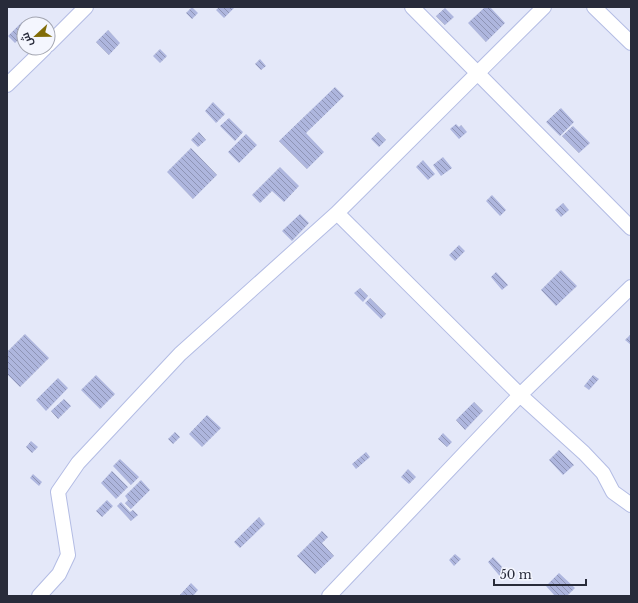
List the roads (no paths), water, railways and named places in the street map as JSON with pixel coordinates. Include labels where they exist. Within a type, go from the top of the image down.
[{"type":"street","points":[[56,37],[86,7]]},
{"type":"street","points":[[412,7],[631,228]]},
{"type":"street","points":[[39,596],[59,574],[68,556],[58,492],[78,463],[180,354],[337,213],[544,7]]},
{"type":"street","points":[[594,7],[631,43]]},
{"type":"street","points":[[7,85],[37,56]]},
{"type":"street","points":[[337,213],[520,395],[584,453],[603,473],[613,492],[631,505]]},
{"type":"street","points":[[329,596],[520,395],[631,287]]}]
